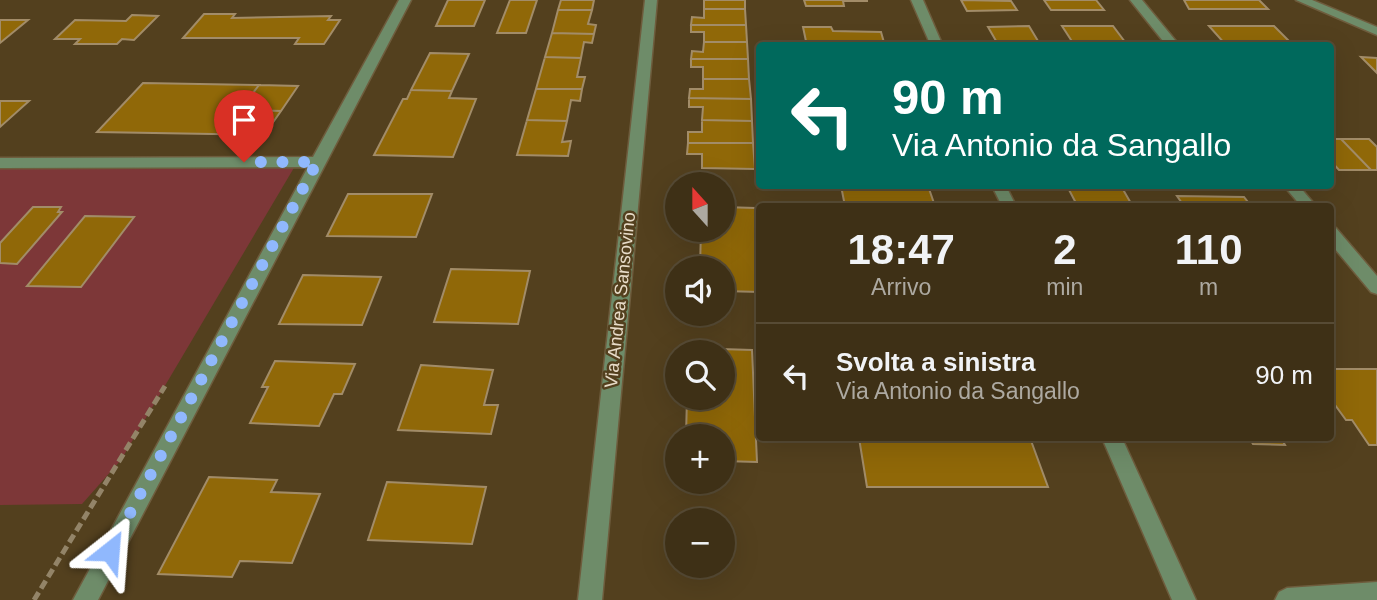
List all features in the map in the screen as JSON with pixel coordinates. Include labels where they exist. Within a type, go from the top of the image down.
[{"type":"street","points":[[85,600],[405,0]]},
{"type":"street","name":"Via Andrea Sansovino","points":[[590,600],[651,0]]},
{"type":"street","points":[[916,0],[935,42]]},
{"type":"street","points":[[1136,0],[1171,42]]},
{"type":"street","points":[[1302,0],[1377,31]]},
{"type":"street","points":[[0,163],[317,162]]},
{"type":"street","points":[[1294,189],[1306,203]]},
{"type":"street","points":[[1334,237],[1377,288]]},
{"type":"street","points":[[1113,441],[1184,600]]},
{"type":"street","points":[[1287,600],[1377,594]]},
{"type":"path","points":[[34,600],[121,460]]},
{"type":"shaded area","points":[[0,160],[298,161],[121,460],[82,504],[0,505]]},
{"type":"building","points":[[448,0],[485,0],[474,26],[436,26]]},
{"type":"building","points":[[510,0],[537,0],[526,33],[497,33]]},
{"type":"building","points":[[561,0],[594,0],[592,10],[558,10]]},
{"type":"building","points":[[704,0],[745,0],[745,9],[704,9]]},
{"type":"building","points":[[804,0],[867,1],[843,1],[844,6],[806,6]]},
{"type":"building","points":[[961,0],[1011,1],[1017,10],[967,11]]},
{"type":"building","points":[[1044,0],[1096,0],[1104,10],[1051,10]]},
{"type":"building","points":[[1184,0],[1259,0],[1268,9],[1189,9]]},
{"type":"building","points":[[704,9],[745,9],[746,25],[691,25],[692,17],[704,18]]},
{"type":"building","points":[[558,10],[592,10],[588,24],[596,25],[594,34],[552,33]]},
{"type":"building","points":[[204,14],[235,14],[232,18],[331,16],[328,20],[340,20],[324,44],[295,44],[299,38],[183,38]]},
{"type":"building","points":[[132,15],[158,16],[134,40],[122,39],[117,44],[75,44],[80,39],[55,39],[75,20],[126,21]]},
{"type":"building","points":[[0,20],[28,20],[0,43]]},
{"type":"building","points":[[691,25],[746,25],[747,42],[704,42],[704,32],[691,32]]},
{"type":"building","points":[[1029,26],[1039,42],[997,42],[988,27]]},
{"type":"building","points":[[1062,26],[1113,26],[1125,42],[1072,42]]},
{"type":"building","points":[[1209,26],[1274,26],[1290,42],[1223,42]]},
{"type":"building","points":[[803,27],[881,32],[884,42],[806,42]]},
{"type":"building","points":[[552,33],[594,34],[592,43],[584,42],[581,58],[545,57]]},
{"type":"building","points":[[704,42],[747,42],[748,59],[691,59],[692,51],[703,52]]},
{"type":"building","points":[[430,53],[469,54],[452,91],[411,90]]},
{"type":"building","points":[[545,57],[581,58],[577,77],[585,77],[582,89],[536,89]]},
{"type":"building","points":[[1361,57],[1377,58],[1377,73]]},
{"type":"building","points":[[691,59],[748,59],[749,79],[703,79],[703,67],[691,67]]},
{"type":"building","points":[[703,79],[749,79],[751,99],[689,98],[690,89],[703,89]]},
{"type":"building","points":[[143,83],[259,85],[240,110],[281,111],[264,135],[97,132]]},
{"type":"building","points":[[259,85],[298,86],[281,111],[240,110]]},
{"type":"building","points":[[536,89],[582,89],[580,101],[571,100],[567,121],[527,120]]},
{"type":"building","points":[[411,90],[452,91],[449,98],[476,99],[453,157],[374,155],[403,99],[407,99]]},
{"type":"building","points":[[689,98],[751,99],[752,121],[702,120],[703,107],[689,107]]},
{"type":"building","points":[[0,101],[29,101],[0,127]]},
{"type":"building","points":[[527,120],[567,121],[562,142],[571,141],[568,156],[517,155]]},
{"type":"building","points":[[702,120],[752,121],[753,143],[688,143],[688,132],[702,132]]},
{"type":"building","points":[[1334,139],[1341,139],[1371,170],[1339,170],[1334,164]]},
{"type":"building","points":[[1341,139],[1369,139],[1377,147],[1377,170],[1371,170]]},
{"type":"building","points":[[688,143],[753,143],[755,169],[702,168],[702,154],[687,154]]},
{"type":"building","points":[[842,189],[929,189],[934,203],[844,203]]},
{"type":"building","points":[[1069,189],[1123,189],[1131,203],[1076,203]]},
{"type":"building","points":[[348,194],[432,194],[416,237],[327,236]]},
{"type":"building","points":[[1177,196],[1244,197],[1249,203],[1182,203]]},
{"type":"building","points":[[33,207],[61,207],[58,212],[62,212],[17,264],[0,263],[0,243]]},
{"type":"building","points":[[735,207],[755,208],[756,292],[735,291],[735,256],[700,256],[701,242],[735,242]]},
{"type":"building","points":[[85,216],[134,217],[81,287],[27,286]]},
{"type":"building","points":[[451,269],[530,271],[518,324],[434,322]]},
{"type":"building","points":[[303,275],[381,277],[362,325],[279,324]]},
{"type":"building","points":[[735,349],[752,350],[757,462],[735,461],[735,424],[686,424],[687,410],[735,410]]},
{"type":"building","points":[[275,361],[355,364],[342,394],[334,394],[319,426],[250,423],[268,387],[262,387]]},
{"type":"building","points":[[421,365],[493,370],[484,405],[498,405],[491,434],[398,430]]},
{"type":"building","points":[[1334,369],[1377,369],[1377,445],[1369,445],[1352,420],[1346,420],[1334,404]]},
{"type":"building","points":[[859,441],[1031,441],[1048,487],[867,487]]},
{"type":"building","points":[[1251,441],[1283,441],[1285,445],[1253,444]]},
{"type":"building","points":[[209,477],[277,480],[271,492],[320,494],[292,563],[240,561],[232,577],[158,574]]},
{"type":"building","points":[[387,482],[486,487],[472,544],[368,540]]},
{"type":"route","points":[[110,551],[317,162],[244,162]]}]
